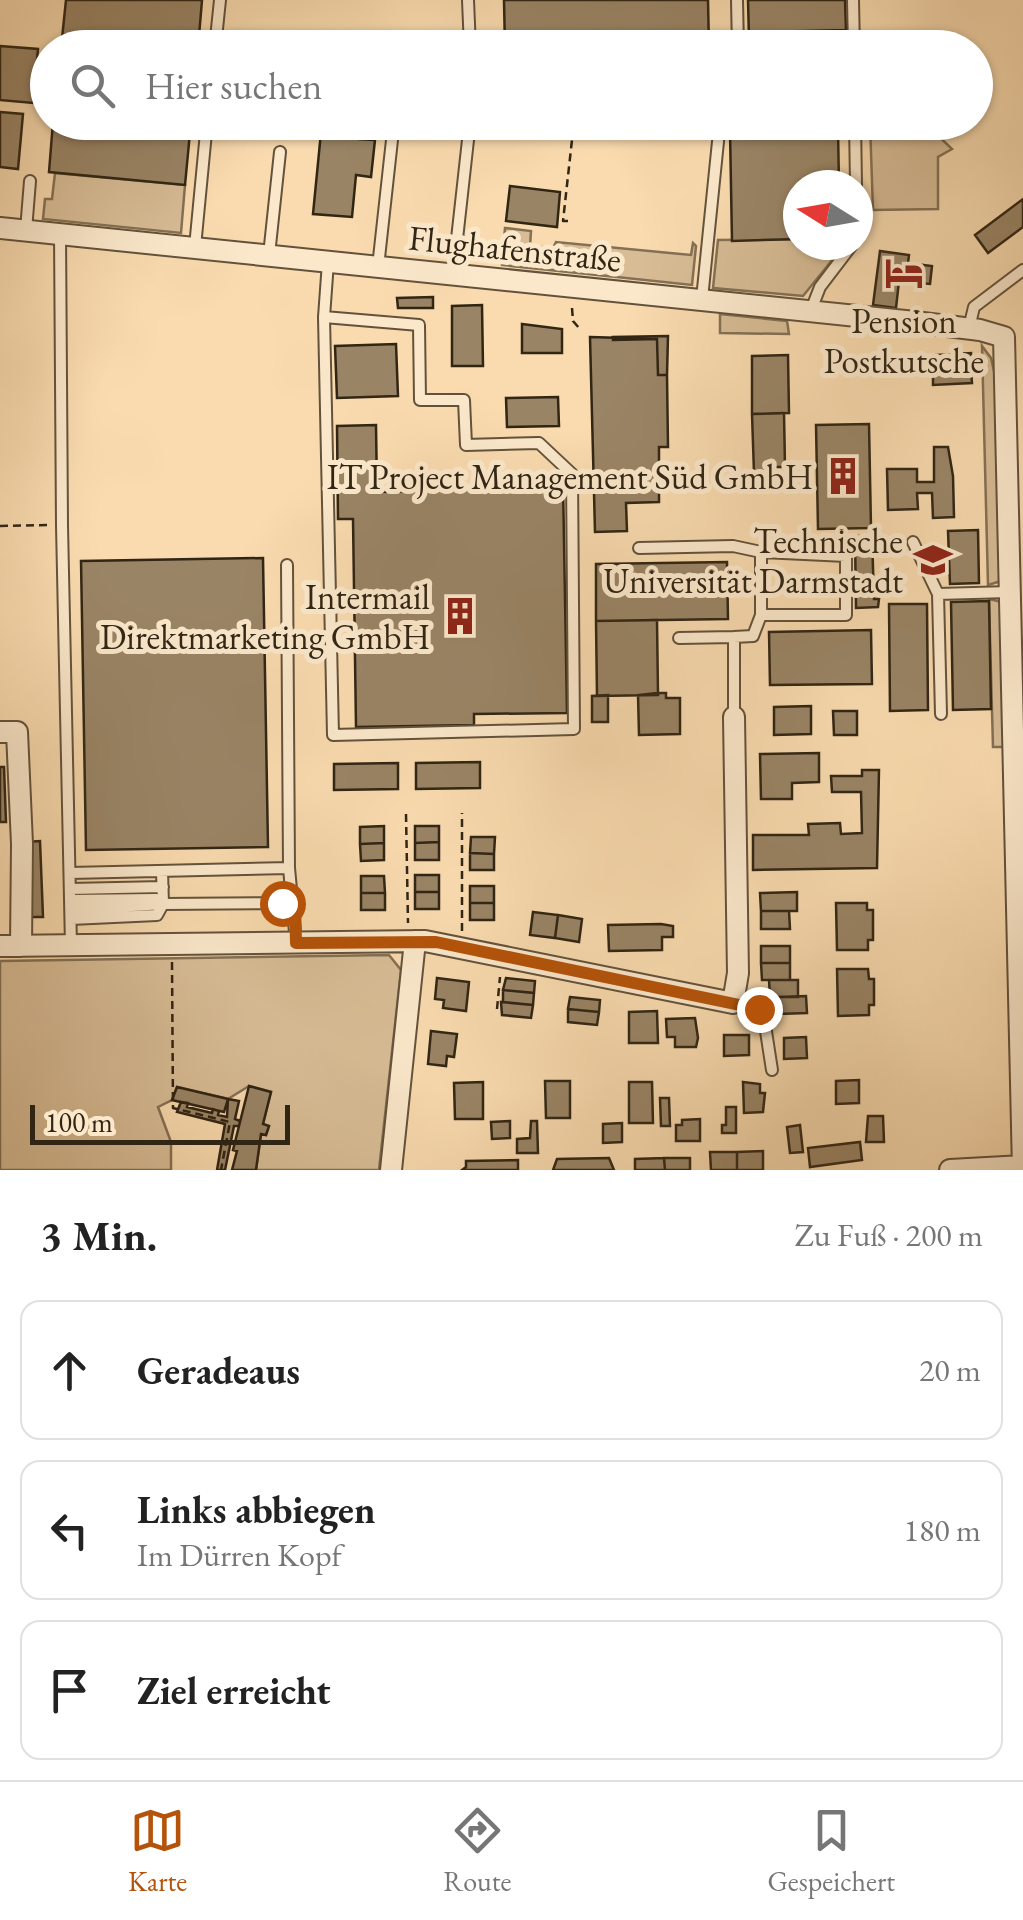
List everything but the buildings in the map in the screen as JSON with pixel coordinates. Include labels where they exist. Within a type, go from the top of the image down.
[{"type":"street","name":"Flughafenstraße","points":[[0,228],[702,299],[969,328],[1012,337],[1010,592]]},
{"type":"street","points":[[950,1170],[1023,1167],[1010,592]]},
{"type":"street","points":[[0,732],[17,732],[22,844],[11,946],[412,941],[734,1003],[738,974],[734,717]]},
{"type":"street","points":[[391,1170],[412,941]]},
{"type":"lane","points":[[217,30],[220,0]]},
{"type":"lane","points":[[468,0],[469,30]]},
{"type":"lane","points":[[737,0],[738,30]]},
{"type":"lane","points":[[853,0],[854,30]]},
{"type":"lane","points":[[195,247],[205,140]]},
{"type":"lane","points":[[378,267],[391,140]]},
{"type":"lane","points":[[454,275],[468,140]]},
{"type":"lane","points":[[702,299],[718,140]]},
{"type":"lane","points":[[855,140],[856,170]]},
{"type":"lane","points":[[270,255],[280,152]]},
{"type":"lane","points":[[26,230],[30,181]]},
{"type":"lane","points":[[60,233],[72,945]]},
{"type":"lane","points":[[811,311],[820,287],[841,260]]},
{"type":"lane","points":[[324,317],[419,325],[420,400],[464,400],[466,445],[539,443],[572,474],[574,730],[333,735],[324,317],[328,262]]},
{"type":"lane","points":[[969,328],[974,307],[1023,270]]},
{"type":"lane","points":[[913,542],[938,594],[941,714]]},
{"type":"lane","points":[[639,548],[733,546],[761,552],[846,556],[846,615],[761,615]]},
{"type":"lane","points":[[679,638],[754,636],[761,615],[761,552]]},
{"type":"lane","points":[[287,564],[290,868],[296,943]]},
{"type":"lane","points":[[938,594],[1010,592]]},
{"type":"lane","points":[[734,637],[734,717]]},
{"type":"lane","points":[[70,873],[290,868]]},
{"type":"lane","points":[[70,905],[157,915],[163,904],[162,871]]},
{"type":"lane","points":[[70,905],[162,887]]},
{"type":"lane","points":[[70,905],[156,899],[163,904],[295,903]]},
{"type":"lane","points":[[734,1003],[759,1009],[765,1018],[772,1070]]},
{"type":"path","points":[[568,222],[563,221],[561,208],[571,140]]},
{"type":"path","points":[[572,287],[572,321],[579,328]]},
{"type":"path","points":[[0,526],[62,526]]},
{"type":"path","points":[[462,813],[462,948]]},
{"type":"path","points":[[406,814],[412,941]]},
{"type":"path","points":[[172,945],[171,1102],[173,1108],[230,1122],[221,1170]]},
{"type":"path","points":[[498,1009],[502,956]]},
{"type":"shaded area","points":[[871,140],[943,140],[952,149],[938,157],[938,209],[873,210]]},
{"type":"shaded area","points":[[55,173],[185,185],[181,233],[43,219],[45,199],[52,199]]},
{"type":"shaded area","points":[[505,228],[531,231],[530,246],[553,248],[556,242],[691,255],[693,243],[696,246],[692,285],[502,265]]},
{"type":"shaded area","points":[[783,239],[783,260],[832,260],[803,296],[713,288],[718,240]]},
{"type":"shaded area","points":[[720,314],[787,321],[789,334],[720,333]]},
{"type":"shaded area","points":[[982,346],[991,358],[997,384],[1001,581],[988,585]]},
{"type":"shaded area","points":[[989,599],[1002,602],[1005,747],[993,747]]},
{"type":"shaded area","points":[[389,955],[401,970],[379,1170],[256,1170],[261,1134],[266,1135],[269,1126],[263,1124],[271,1092],[249,1086],[228,1099],[177,1087],[172,1100],[158,1107],[171,1142],[171,1170],[0,1170],[0,961]]},
{"type":"place","name":"Pension Postkutsche","points":[[904,273]]},
{"type":"place","name":"IT Project Management Süd GmbH","points":[[843,476]]},
{"type":"place","name":"Technische Universität Darmstadt","points":[[933,560]]},
{"type":"place","name":"Intermail Direktmarketing GmbH","points":[[460,616]]},
{"type":"route","points":[[282,903],[295,903],[296,943],[436,942],[759,1009]]}]
